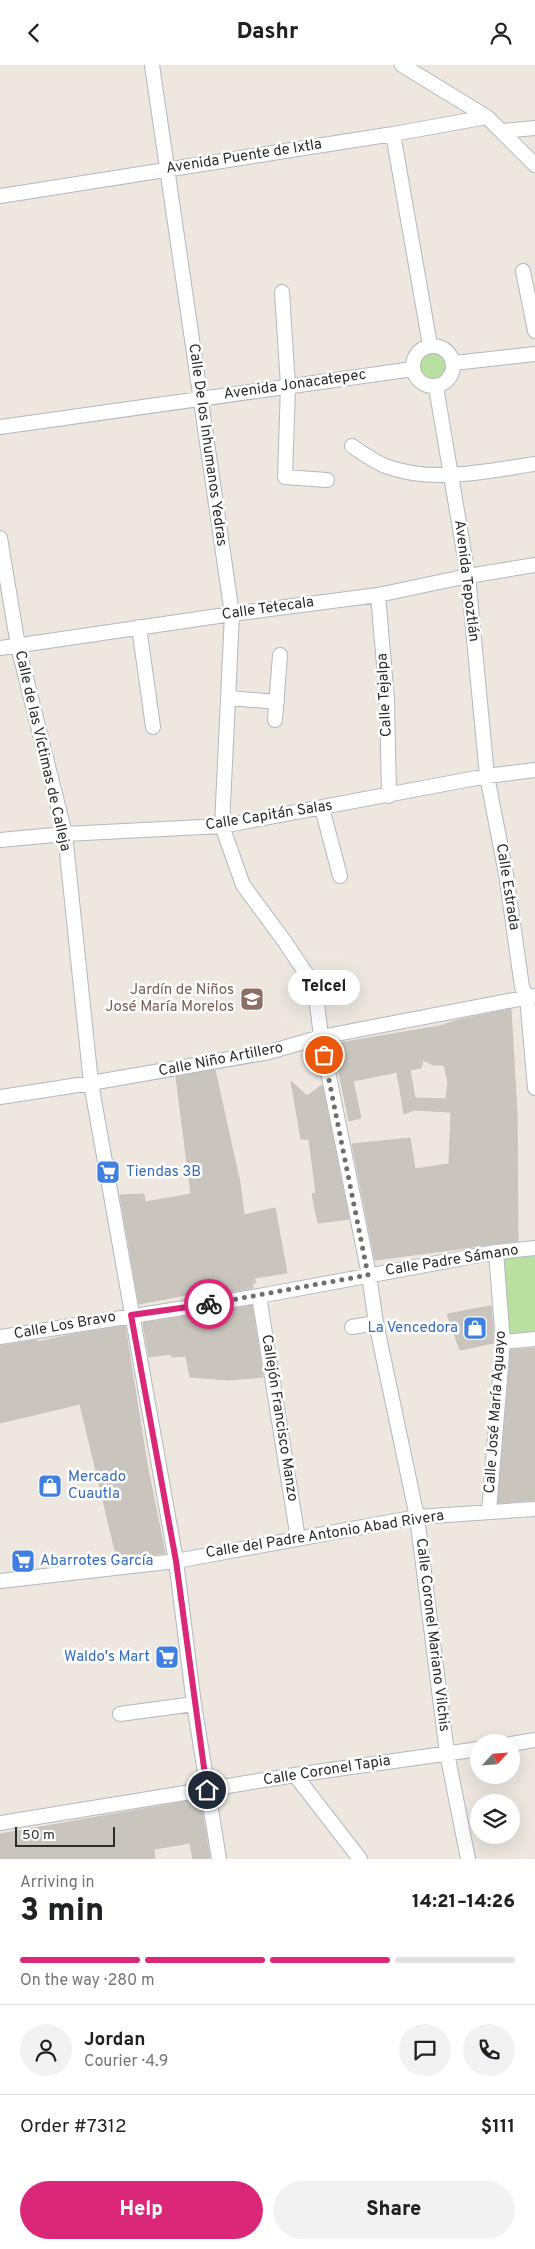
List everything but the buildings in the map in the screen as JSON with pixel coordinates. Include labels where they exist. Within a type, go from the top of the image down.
[{"type":"street","name":"Calle De los Inhumanos Yedras","points":[[152,65],[232,614],[222,826]]},
{"type":"street","points":[[402,65],[487,117],[535,165]]},
{"type":"street","name":"Avenida Puente de Ixtla","points":[[0,195],[393,134],[487,117]]},
{"type":"street","points":[[502,131],[535,128]]},
{"type":"street","points":[[393,134],[430,345]]},
{"type":"street","points":[[523,271],[535,331]]},
{"type":"street","points":[[282,292],[288,386],[285,477],[327,481]]},
{"type":"street","points":[[430,345],[441,347],[450,353],[454,363],[453,374],[446,383],[436,387],[426,386],[417,379],[413,369],[414,359],[420,350],[430,345]]},
{"type":"street","points":[[454,363],[535,355]]},
{"type":"street","name":"Avenida Jonacatepec","points":[[0,427],[413,369]]},
{"type":"street","name":"Avenida Tepoztlán","points":[[436,387],[468,576],[487,776]]},
{"type":"street","points":[[352,446],[384,465],[413,474],[452,476],[535,464]]},
{"type":"street","name":"Calle de las Víctimas de Calleja","points":[[0,538],[18,646],[65,834],[91,1083],[176,1561],[194,1704],[219,1859]]},
{"type":"street","name":"Calle Tetecala","points":[[0,648],[378,595],[468,576],[535,565]]},
{"type":"street","name":"Calle Tejalpa","points":[[378,595],[387,700],[389,796]]},
{"type":"street","points":[[139,627],[153,727]]},
{"type":"street","points":[[275,720],[280,655]]},
{"type":"street","points":[[229,698],[277,702]]},
{"type":"street","name":"Calle Capitán Salas","points":[[0,840],[65,834],[222,826],[487,776],[535,770]]},
{"type":"street","name":"Calle Estrada","points":[[487,776],[506,874],[522,987],[531,996],[535,1088]]},
{"type":"street","points":[[322,808],[340,876]]},
{"type":"street","name":"Calle Coronel Mariano Vilchis","points":[[222,826],[243,885],[286,942],[315,987],[321,1037],[376,1323],[417,1517],[447,1753],[468,1859]]},
{"type":"street","name":"Calle Niño Artillero","points":[[0,1097],[268,1052],[321,1037],[531,996]]},
{"type":"street","name":"Calle Padre Sámano","points":[[259,1296],[496,1252],[535,1248]]},
{"type":"street","name":"Calle José María Aguayo","points":[[489,1511],[503,1342],[496,1252]]},
{"type":"street","name":"Calle Los Bravo","points":[[0,1337],[259,1296]]},
{"type":"street","name":"Callejón Francisco Manzo","points":[[259,1296],[298,1539]]},
{"type":"street","points":[[352,1327],[376,1323]]},
{"type":"street","points":[[503,1342],[535,1339]]},
{"type":"street","name":"Calle del Padre Antonio Abad Rivera","points":[[0,1581],[176,1561],[417,1517],[535,1509]]},
{"type":"street","points":[[120,1714],[194,1704]]},
{"type":"street","points":[[520,1742],[535,1740]]},
{"type":"street","name":"Calle Coronel Tapia","points":[[0,1823],[296,1775],[470,1750]]},
{"type":"street","points":[[296,1775],[360,1859]]},
{"type":"green space","points":[[433,345],[448,351],[454,366],[448,381],[433,387],[418,381],[412,366],[418,351]]},
{"type":"green space","points":[[535,1248],[535,1339],[503,1342],[496,1252]]},
{"type":"way so far","points":[[209,1304],[368,1275],[324,1055]]},
{"type":"place","name":"Jardín de Niños José María Morelos","points":[[252,999]]},
{"type":"place","name":"Telcel","points":[[324,1055]]},
{"type":"place","name":"Tiendas 3B","points":[[108,1172]]},
{"type":"place","name":"La Vencedora","points":[[475,1328]]},
{"type":"place","name":"Mercado Cuautla","points":[[50,1486]]},
{"type":"place","name":"Abarrotes García","points":[[23,1561]]},
{"type":"place","name":"Waldo's Mart","points":[[167,1657]]},
{"type":"route","points":[[207,1790],[176,1561],[131,1315],[209,1304]]}]
